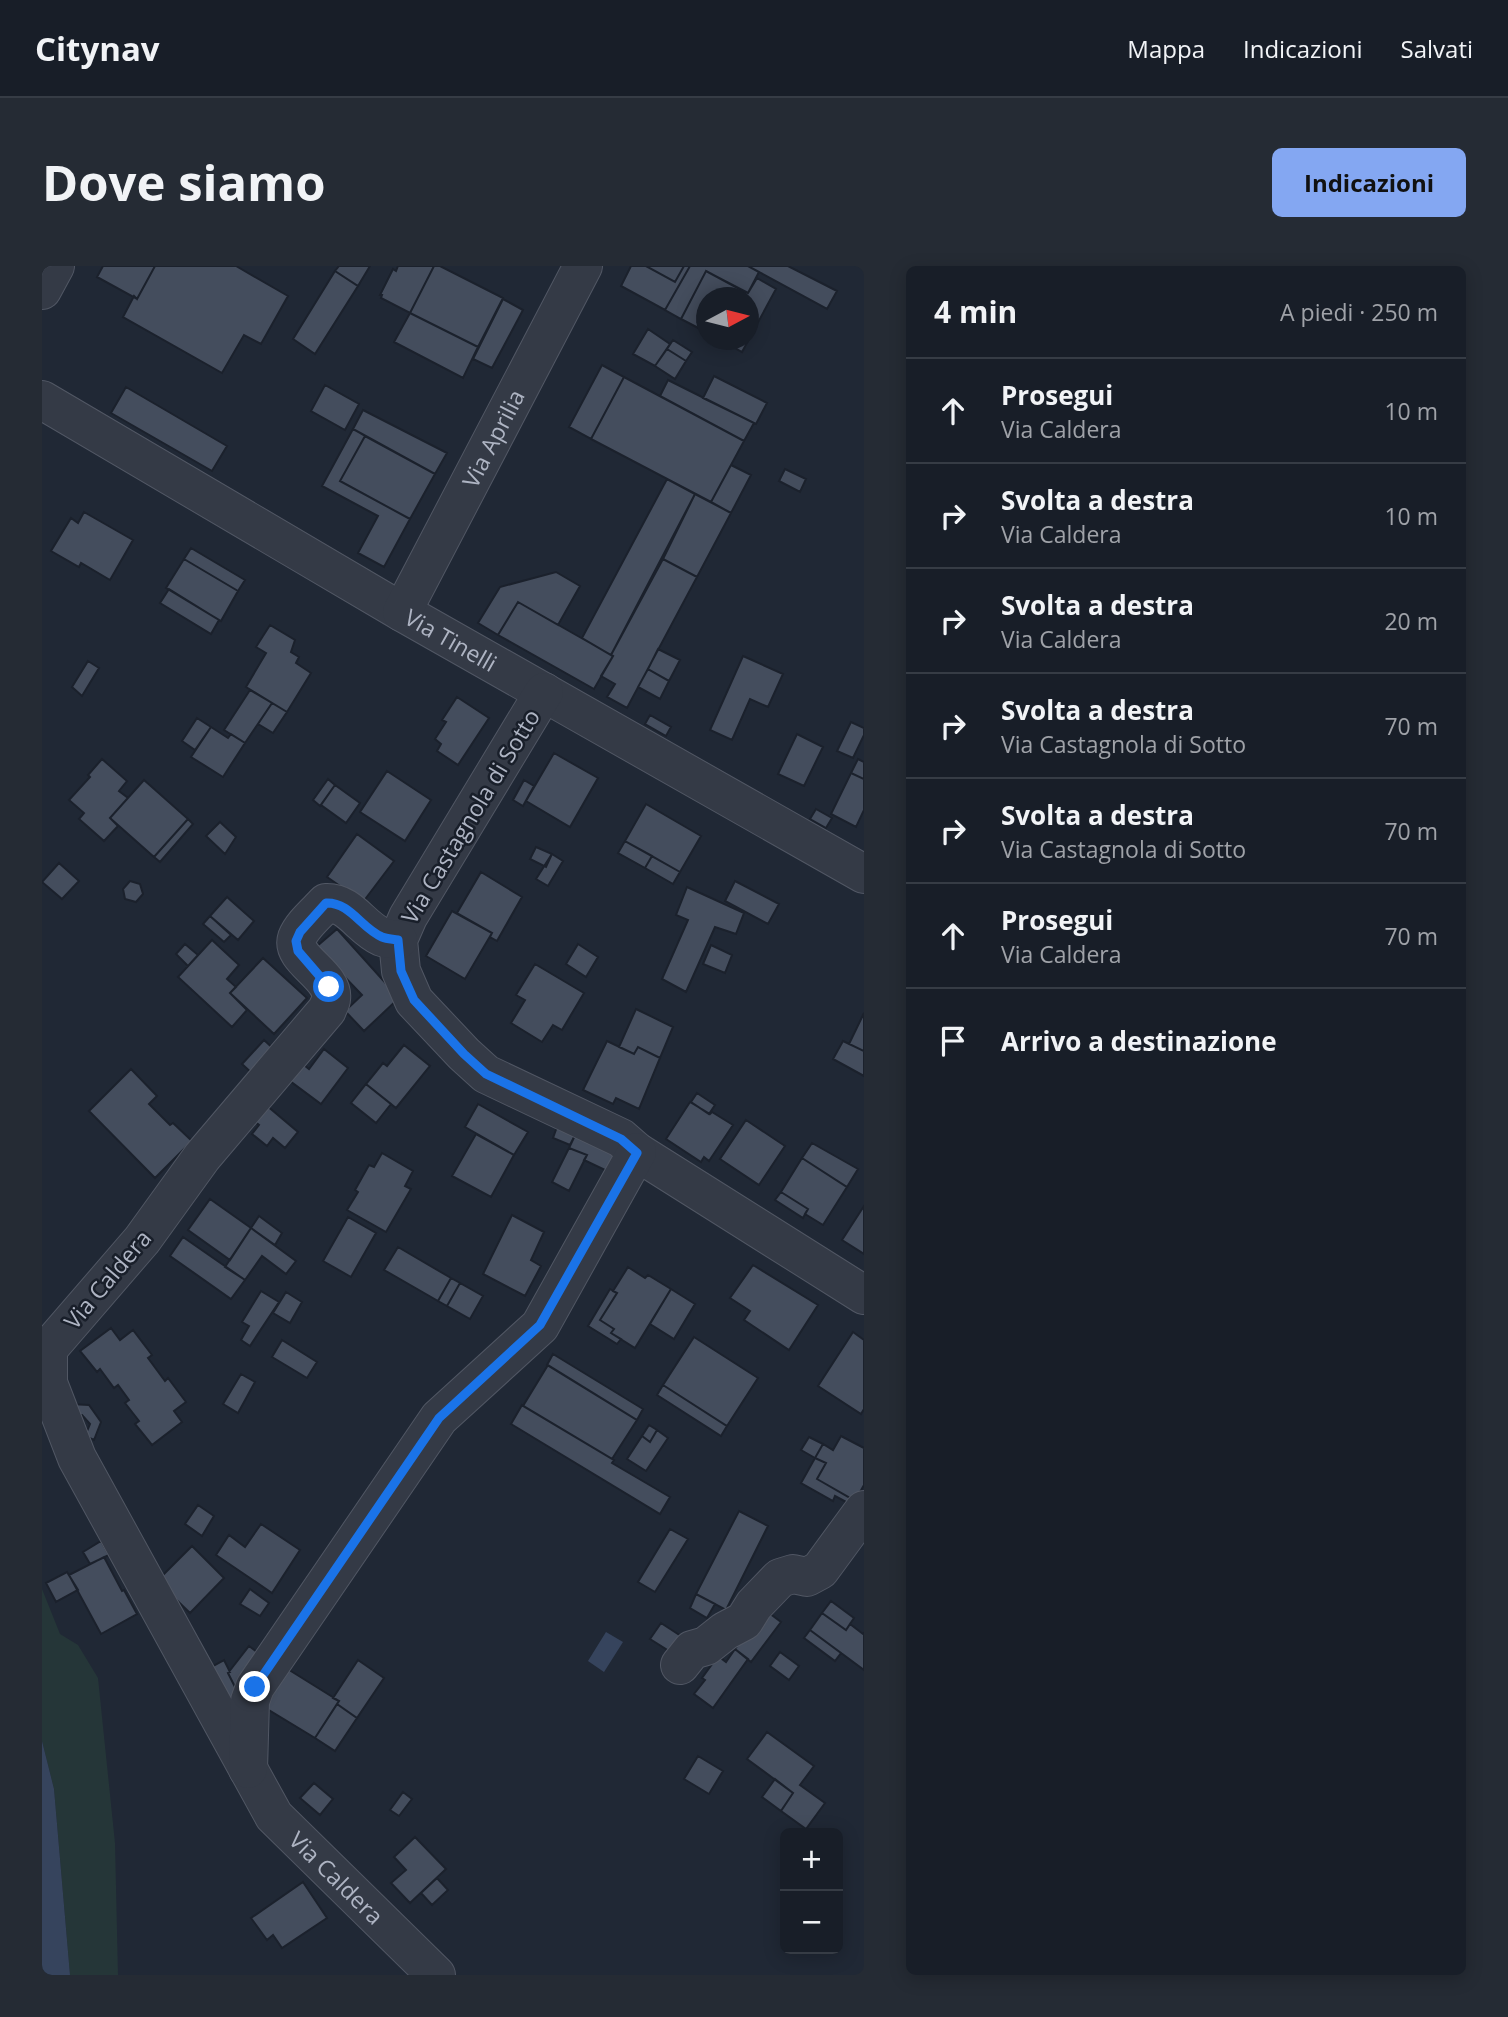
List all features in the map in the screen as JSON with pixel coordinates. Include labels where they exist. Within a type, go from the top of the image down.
[{"type":"street","points":[[42,289],[55,266]]},
{"type":"street","name":"Via Aprilia","points":[[402,612],[583,266]]},
{"type":"street","name":"Via Tinelli","points":[[42,400],[402,612],[864,874]]},
{"type":"street","name":"Via Castagnola di Sotto","points":[[544,692],[408,917],[398,940],[401,971],[414,1000],[486,1074],[621,1139],[637,1153],[864,1295]]},
{"type":"street","name":"Via Caldera","points":[[398,940],[384,938],[373,932],[342,906],[333,903],[326,903],[300,932],[296,941],[298,951],[329,987],[331,999],[327,1010],[202,1157],[142,1240],[48,1349],[48,1383],[78,1458],[274,1816],[436,1975]]},
{"type":"street","points":[[248,1771],[250,1701],[255,1687],[439,1418],[540,1325],[637,1153]]},
{"type":"street","points":[[680,1665],[692,1650],[706,1646],[744,1621],[754,1605],[780,1578],[793,1574],[807,1577],[820,1570],[864,1510]]},
{"type":"shaded area","points":[[42,1589],[60,1634],[78,1645],[98,1678],[115,1843],[118,1975],[70,1975],[54,1789],[42,1741]]},
{"type":"water","points":[[606,1632],[623,1642],[604,1672],[588,1661]]},
{"type":"water","points":[[42,1741],[54,1789],[70,1975],[42,1975]]},
{"type":"building","points":[[103,266],[155,266],[137,299],[97,277]]},
{"type":"building","points":[[155,266],[236,266],[288,296],[261,344],[244,335],[222,373],[123,317],[134,296],[137,299]]},
{"type":"building","points":[[339,266],[370,266],[358,286],[335,271]]},
{"type":"building","points":[[398,266],[434,266],[410,313],[380,295],[393,269],[396,271]]},
{"type":"building","points":[[434,266],[440,266],[503,298],[478,347],[410,313]]},
{"type":"building","points":[[631,266],[646,266],[675,282],[684,266],[690,266],[665,310],[621,286]]},
{"type":"building","points":[[646,266],[684,266],[675,282]]},
{"type":"building","points":[[690,266],[748,266],[759,272],[751,287],[737,287],[706,271],[681,319],[665,310]]},
{"type":"building","points":[[748,266],[788,266],[837,291],[827,309]]},
{"type":"building","points":[[335,271],[358,286],[315,354],[293,339]]},
{"type":"building","points":[[706,271],[736,287],[698,287]]},
{"type":"building","points":[[757,278],[776,289],[759,320],[759,287],[752,287]]},
{"type":"building","points":[[696,290],[696,327],[681,319]]},
{"type":"building","points":[[503,299],[523,310],[492,368],[473,359]]},
{"type":"building","points":[[410,313],[478,347],[463,378],[394,342]]},
{"type":"building","points":[[648,329],[670,344],[655,366],[633,354]]},
{"type":"building","points":[[673,340],[692,352],[686,361],[667,349]]},
{"type":"building","points":[[667,349],[686,361],[675,379],[655,366]]},
{"type":"building","points":[[602,365],[624,377],[591,439],[569,427]]},
{"type":"building","points":[[714,376],[767,403],[756,424],[703,398]]},
{"type":"building","points":[[624,377],[744,441],[711,502],[591,439]]},
{"type":"building","points":[[668,380],[754,423],[744,441],[660,396]]},
{"type":"building","points":[[325,385],[359,404],[345,430],[311,411]]},
{"type":"building","points":[[126,387],[227,446],[212,471],[111,413]]},
{"type":"building","points":[[363,410],[447,453],[435,474],[353,429]]},
{"type":"building","points":[[353,429],[365,436],[340,481],[410,519],[384,567],[358,553],[378,516],[322,486]]},
{"type":"building","points":[[365,436],[435,474],[410,519],[340,481]]},
{"type":"building","points":[[731,465],[751,475],[731,513],[711,502]]},
{"type":"building","points":[[785,469],[806,479],[800,492],[779,481]]},
{"type":"building","points":[[667,479],[695,494],[611,655],[582,638]]},
{"type":"building","points":[[695,494],[731,513],[697,577],[663,559]]},
{"type":"building","points":[[84,512],[133,540],[110,580],[81,563],[79,567],[51,551],[71,518],[78,523]]},
{"type":"building","points":[[191,548],[245,580],[238,591],[184,559]]},
{"type":"building","points":[[184,559],[238,591],[221,621],[166,588]]},
{"type":"building","points":[[663,559],[697,577],[627,708],[607,697],[615,684],[601,676]]},
{"type":"building","points":[[556,572],[580,586],[558,625],[518,602],[498,635],[478,623],[500,587]]},
{"type":"building","points":[[169,589],[219,620],[211,634],[160,603]]},
{"type":"building","points":[[518,602],[613,656],[594,689],[498,635]]},
{"type":"building","points":[[270,625],[295,640],[291,652],[299,657],[296,663],[311,673],[287,712],[246,687],[266,653],[256,647]]},
{"type":"building","points":[[658,649],[680,660],[669,681],[648,669]]},
{"type":"building","points":[[743,656],[783,674],[768,707],[750,699],[732,740],[710,730]]},
{"type":"building","points":[[88,661],[99,668],[82,696],[72,687]]},
{"type":"building","points":[[648,669],[669,681],[660,699],[638,687]]},
{"type":"building","points":[[250,690],[272,703],[245,743],[224,730]]},
{"type":"building","points":[[457,697],[489,718],[458,765],[437,751],[441,744],[435,739],[446,722],[442,720]]},
{"type":"building","points":[[272,703],[287,712],[273,733],[258,724]]},
{"type":"building","points":[[650,715],[671,727],[666,736],[645,724]]},
{"type":"building","points":[[197,718],[211,727],[195,750],[182,741]]},
{"type":"building","points":[[851,722],[864,728],[864,735],[853,758],[837,751]]},
{"type":"building","points":[[211,727],[228,738],[231,734],[245,743],[223,777],[191,757]]},
{"type":"building","points":[[797,734],[823,747],[804,786],[778,774]]},
{"type":"building","points":[[554,753],[598,778],[570,827],[526,801]]},
{"type":"building","points":[[102,759],[127,781],[119,791],[128,798],[110,818],[118,826],[104,841],[79,819],[84,813],[69,800]]},
{"type":"building","points":[[858,759],[864,762],[864,779],[851,773]]},
{"type":"building","points":[[387,771],[431,800],[405,841],[360,812]]},
{"type":"building","points":[[851,773],[864,779],[864,810],[856,827],[831,814]]},
{"type":"building","points":[[328,779],[335,785],[320,806],[313,800]]},
{"type":"building","points":[[144,780],[188,819],[154,857],[110,818]]},
{"type":"building","points":[[524,780],[534,786],[523,806],[513,800]]},
{"type":"building","points":[[335,785],[360,803],[346,823],[321,805]]},
{"type":"building","points":[[646,804],[701,836],[680,872],[625,841]]},
{"type":"building","points":[[816,809],[832,818],[826,828],[810,819]]},
{"type":"building","points":[[188,819],[193,824],[160,862],[154,857]]},
{"type":"building","points":[[220,822],[236,837],[225,854],[206,836]]},
{"type":"building","points":[[357,834],[394,861],[363,902],[327,877]]},
{"type":"building","points":[[625,841],[652,856],[645,868],[618,853]]},
{"type":"building","points":[[536,847],[552,854],[546,867],[530,859]]},
{"type":"building","points":[[552,854],[563,861],[548,886],[536,879]]},
{"type":"building","points":[[652,856],[680,872],[673,884],[645,868]]},
{"type":"building","points":[[59,863],[79,881],[62,899],[42,882]]},
{"type":"building","points":[[481,872],[522,897],[497,941],[490,937],[492,933],[457,913]]},
{"type":"building","points":[[130,881],[140,884],[143,894],[136,902],[125,899],[123,889]]},
{"type":"building","points":[[735,881],[779,904],[768,924],[725,901]]},
{"type":"building","points":[[687,887],[744,913],[736,934],[715,927],[686,992],[662,979],[688,920],[676,915]]},
{"type":"building","points":[[227,897],[254,921],[238,940],[210,916]]},
{"type":"building","points":[[452,911],[492,933],[465,979],[426,956]]},
{"type":"building","points":[[210,916],[231,935],[224,942],[203,924]]},
{"type":"building","points":[[337,929],[399,998],[364,1031],[345,1011],[362,995],[316,947]]},
{"type":"building","points":[[212,940],[239,965],[227,979],[236,987],[230,993],[247,1010],[232,1027],[178,977]]},
{"type":"building","points":[[185,944],[198,955],[188,966],[176,954]]},
{"type":"building","points":[[578,944],[598,957],[586,977],[566,964]]},
{"type":"building","points":[[711,945],[732,955],[725,973],[703,964]]},
{"type":"building","points":[[263,958],[307,998],[274,1034],[230,993]]},
{"type":"building","points":[[535,964],[584,993],[562,1030],[553,1025],[542,1042],[511,1023],[525,1000],[516,995]]},
{"type":"building","points":[[636,1009],[673,1027],[660,1058],[638,1047],[634,1054],[619,1047]]},
{"type":"building","points":[[864,1013],[864,1051],[849,1044]]},
{"type":"building","points":[[264,1040],[277,1052],[255,1076],[242,1064]]},
{"type":"building","points":[[607,1041],[634,1054],[638,1047],[660,1058],[639,1109],[616,1098],[613,1104],[583,1090]]},
{"type":"building","points":[[843,1041],[864,1051],[864,1076],[833,1059]]},
{"type":"building","points":[[404,1045],[430,1066],[396,1108],[366,1084],[383,1063],[387,1066]]},
{"type":"building","points":[[324,1049],[348,1068],[321,1104],[286,1078],[299,1061],[309,1069]]},
{"type":"building","points":[[131,1069],[157,1096],[149,1104],[170,1125],[173,1123],[192,1141],[155,1178],[89,1111]]},
{"type":"building","points":[[366,1084],[391,1104],[376,1123],[351,1103]]},
{"type":"building","points":[[697,1093],[715,1105],[709,1114],[691,1102]]},
{"type":"building","points":[[690,1102],[733,1125],[709,1161],[704,1157],[701,1162],[666,1139]]},
{"type":"building","points":[[478,1104],[528,1132],[514,1155],[465,1127]]},
{"type":"building","points":[[266,1105],[298,1132],[285,1148],[273,1138],[267,1146],[252,1134],[259,1125],[253,1120]]},
{"type":"building","points":[[746,1120],[785,1146],[759,1185],[720,1159]]},
{"type":"building","points":[[558,1124],[577,1131],[570,1145],[553,1138]]},
{"type":"building","points":[[578,1129],[618,1146],[607,1171],[584,1160],[587,1155],[569,1148]]},
{"type":"building","points":[[476,1134],[514,1155],[491,1197],[452,1176]]},
{"type":"building","points":[[812,1143],[858,1169],[847,1187],[802,1158]]},
{"type":"building","points":[[569,1148],[587,1155],[569,1191],[552,1182]]},
{"type":"building","points":[[382,1153],[413,1171],[405,1186],[411,1189],[386,1232],[347,1210],[369,1165],[374,1167]]},
{"type":"building","points":[[802,1158],[847,1187],[823,1225],[805,1214],[808,1209],[781,1192]]},
{"type":"building","points":[[781,1192],[808,1209],[803,1218],[775,1200]]},
{"type":"building","points":[[210,1199],[251,1228],[230,1260],[188,1230]]},
{"type":"building","points":[[864,1206],[864,1254],[842,1240]]},
{"type":"building","points":[[512,1215],[544,1232],[531,1260],[541,1266],[525,1296],[483,1274]]},
{"type":"building","points":[[259,1216],[282,1233],[275,1245],[251,1228]]},
{"type":"building","points":[[348,1217],[376,1233],[351,1277],[323,1261]]},
{"type":"building","points":[[251,1228],[296,1261],[286,1274],[262,1256],[245,1280],[225,1267]]},
{"type":"building","points":[[183,1237],[245,1280],[231,1299],[170,1256]]},
{"type":"building","points":[[398,1247],[451,1278],[438,1301],[384,1270]]},
{"type":"building","points":[[753,1265],[818,1305],[789,1350],[744,1320],[750,1311],[730,1298]]},
{"type":"building","points":[[628,1267],[671,1289],[635,1348],[611,1333],[614,1329],[600,1320],[617,1293],[613,1291]]},
{"type":"building","points":[[451,1278],[460,1283],[447,1306],[438,1301]]},
{"type":"building","points":[[460,1283],[483,1296],[470,1319],[447,1306]]},
{"type":"building","points":[[610,1289],[617,1293],[600,1320],[614,1329],[611,1333],[621,1339],[617,1344],[588,1326]]},
{"type":"building","points":[[671,1289],[695,1304],[674,1339],[650,1324]]},
{"type":"building","points":[[261,1291],[279,1302],[250,1346],[241,1340],[249,1326],[242,1322]]},
{"type":"building","points":[[286,1292],[302,1302],[290,1323],[273,1313]]},
{"type":"building","points":[[111,1328],[120,1340],[133,1330],[152,1355],[148,1358],[165,1381],[168,1378],[186,1402],[174,1411],[182,1422],[152,1445],[135,1424],[139,1421],[125,1403],[129,1400],[118,1385],[114,1388],[100,1369],[97,1372],[80,1351]]},
{"type":"building","points":[[853,1332],[864,1340],[864,1409],[861,1414],[818,1386]]},
{"type":"building","points":[[694,1337],[758,1378],[727,1426],[663,1385]]},
{"type":"building","points":[[282,1340],[317,1362],[307,1378],[272,1357]]},
{"type":"building","points":[[553,1354],[643,1409],[637,1420],[547,1365]]},
{"type":"building","points":[[548,1365],[637,1420],[612,1459],[523,1406]]},
{"type":"building","points":[[241,1374],[255,1382],[238,1413],[223,1404]]},
{"type":"building","points":[[663,1385],[727,1426],[721,1436],[657,1395]]},
{"type":"building","points":[[70,1404],[89,1405],[101,1422],[94,1440],[85,1436],[90,1424],[82,1415],[70,1415]]},
{"type":"building","points":[[522,1405],[670,1497],[660,1514],[511,1424]]},
{"type":"building","points":[[649,1425],[657,1430],[650,1442],[642,1436]]},
{"type":"building","points":[[657,1430],[668,1438],[646,1471],[627,1459],[642,1436],[650,1442]]},
{"type":"building","points":[[841,1436],[864,1448],[864,1485],[855,1501],[817,1479],[826,1463],[815,1458],[823,1444],[833,1450]]},
{"type":"building","points":[[809,1437],[823,1444],[815,1458],[801,1450]]},
{"type":"building","points":[[815,1458],[826,1463],[817,1479],[850,1498],[848,1503],[835,1496],[833,1501],[801,1483]]},
{"type":"building","points":[[198,1505],[214,1516],[202,1536],[185,1524]]},
{"type":"building","points":[[739,1511],[768,1526],[726,1610],[696,1594]]},
{"type":"building","points":[[261,1524],[300,1550],[272,1593],[216,1555],[229,1535],[245,1547]]},
{"type":"building","points":[[670,1529],[688,1539],[655,1592],[638,1582]]},
{"type":"building","points":[[101,1541],[109,1555],[90,1564],[83,1552]]},
{"type":"building","points":[[192,1546],[224,1578],[190,1613],[157,1581]]},
{"type":"building","points":[[104,1557],[137,1614],[101,1634],[69,1575]]},
{"type":"building","points":[[67,1572],[78,1590],[56,1602],[46,1583]]},
{"type":"building","points":[[250,1589],[269,1603],[260,1616],[240,1604]]},
{"type":"building","points":[[696,1594],[715,1604],[707,1618],[690,1608]]},
{"type":"building","points":[[831,1601],[854,1618],[846,1630],[822,1613]]},
{"type":"building","points":[[765,1610],[781,1622],[751,1662],[735,1649]]},
{"type":"building","points":[[822,1613],[846,1630],[850,1624],[864,1633],[864,1670],[810,1630]]},
{"type":"building","points":[[661,1623],[687,1640],[677,1656],[650,1639]]},
{"type":"building","points":[[810,1630],[841,1653],[835,1661],[804,1638]]},
{"type":"building","points":[[249,1646],[266,1659],[242,1701],[228,1673]]},
{"type":"building","points":[[735,1649],[748,1659],[713,1708],[694,1694],[718,1656],[726,1662]]},
{"type":"building","points":[[780,1652],[799,1666],[789,1680],[770,1666]]},
{"type":"building","points":[[224,1660],[242,1701],[222,1712],[200,1673]]},
{"type":"building","points":[[358,1660],[384,1678],[357,1718],[333,1698]]},
{"type":"building","points":[[278,1663],[339,1701],[315,1738],[254,1701]]},
{"type":"building","points":[[337,1704],[357,1718],[335,1751],[315,1738]]},
{"type":"building","points":[[767,1732],[814,1766],[800,1785],[825,1803],[807,1828],[781,1811],[793,1793],[747,1759]]},
{"type":"building","points":[[698,1756],[723,1771],[709,1794],[684,1779]]},
{"type":"building","points":[[775,1779],[793,1793],[781,1811],[762,1797]]},
{"type":"building","points":[[314,1783],[333,1799],[320,1815],[300,1798]]},
{"type":"building","points":[[403,1792],[412,1799],[399,1816],[390,1810]]},
{"type":"building","points":[[415,1837],[446,1869],[410,1903],[391,1883],[406,1870],[394,1857]]},
{"type":"building","points":[[437,1878],[448,1890],[432,1905],[421,1893]]},
{"type":"building","points":[[303,1882],[327,1918],[282,1948],[273,1935],[267,1940],[251,1918]]},
{"type":"route","points":[[255,1687],[439,1418],[540,1325],[637,1153],[621,1139],[486,1074],[414,1000],[401,971],[398,940],[384,938],[373,932],[342,906],[333,903],[326,903],[300,932],[296,941],[298,951],[329,987]]}]
